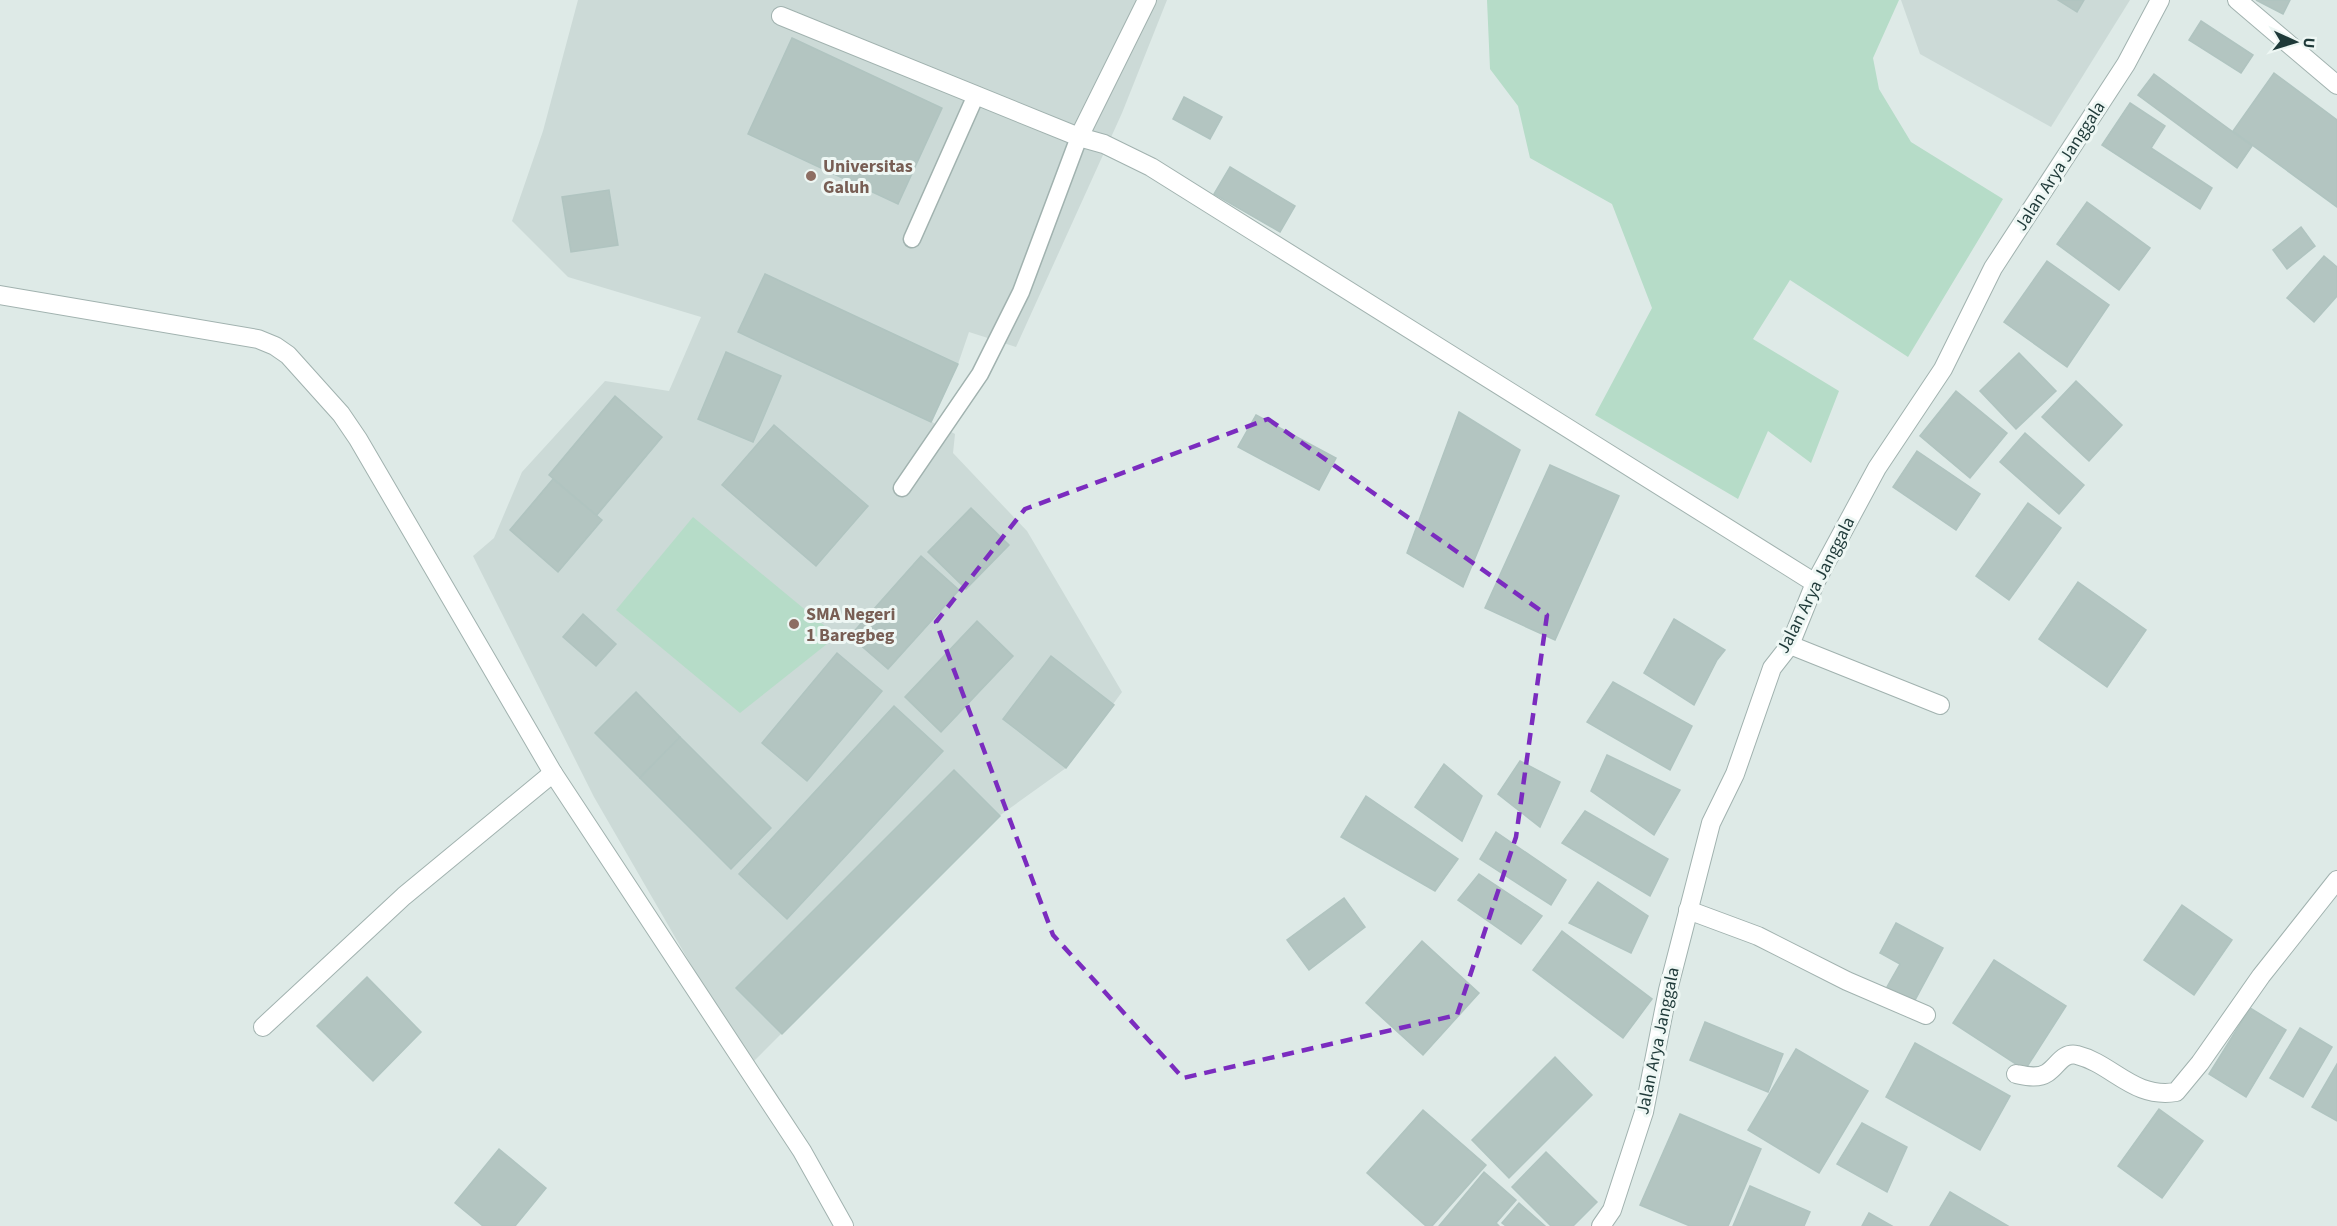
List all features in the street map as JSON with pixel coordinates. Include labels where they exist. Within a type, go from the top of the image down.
[{"type":"street","points":[[1079,137],[1147,0]]},
{"type":"street","name":"Jalan Arya Janggala","points":[[1601,1226],[1612,1210],[1644,1112],[1668,990],[1711,823],[1735,774],[1772,668],[1790,645],[1815,583],[1877,468],[1943,369],[1993,268],[2126,64],[2160,0]]},
{"type":"street","points":[[2237,0],[2337,85]]},
{"type":"street","points":[[781,15],[1079,137],[1104,144],[1151,167],[1815,583]]},
{"type":"street","points":[[0,295],[258,339],[275,346],[288,355],[341,414],[358,439],[554,773],[802,1151],[844,1226]]},
{"type":"street","points":[[1790,645],[1940,705]]},
{"type":"street","points":[[263,1027],[404,897],[554,773]]},
{"type":"street","points":[[2016,1074],[2031,1078],[2047,1074],[2063,1057],[2075,1054],[2147,1090],[2162,1094],[2176,1092],[2200,1063],[2261,976],[2337,880]]},
{"type":"street","points":[[1688,910],[1758,936],[1847,981],[1926,1016]]},
{"type":"lane","points":[[912,239],[976,95]]},
{"type":"lane","points":[[902,488],[980,374],[1021,292],[1079,137]]},
{"type":"highlighted area","points":[[1268,419],[1547,615],[1516,837],[1457,1015],[1183,1078],[1053,935],[936,622],[1025,509]]},
{"type":"shaded area","points":[[578,0],[1167,0],[1122,113],[1016,347],[969,332],[958,364],[932,422],[955,434],[953,453],[1027,531],[1122,692],[1066,768],[999,816],[752,1063],[708,994],[594,797],[473,556],[494,538],[522,472],[605,381],[669,391],[701,317],[568,277],[512,221],[543,131]]},
{"type":"shaded area","points":[[1901,0],[2130,0],[2051,127],[1920,54]]},
{"type":"green space","points":[[1487,0],[1899,0],[1873,58],[1879,89],[1911,142],[2003,199],[1908,357],[1790,280],[1753,339],[1839,391],[1811,463],[1768,431],[1738,499],[1595,415],[1652,308],[1612,204],[1530,158],[1518,106],[1490,69]]},
{"type":"green space","points":[[693,517],[837,636],[740,713],[616,610]]},
{"type":"building","points":[[2058,0],[2084,0],[2077,12]]},
{"type":"building","points":[[2256,0],[2290,0],[2283,14]]},
{"type":"building","points":[[2201,21],[2253,55],[2241,73],[2189,40]]},
{"type":"building","points":[[792,38],[942,108],[898,204],[748,134]]},
{"type":"building","points":[[2274,73],[2337,120],[2337,207],[2233,131]]},
{"type":"building","points":[[2154,74],[2252,146],[2237,168],[2138,95]]},
{"type":"building","points":[[1184,97],[1222,117],[1210,139],[1173,119]]},
{"type":"building","points":[[2130,103],[2165,126],[2151,148],[2212,188],[2200,209],[2102,145]]},
{"type":"building","points":[[1230,167],[1295,206],[1280,232],[1214,194]]},
{"type":"building","points":[[609,190],[618,245],[571,252],[562,197]]},
{"type":"building","points":[[2087,202],[2150,248],[2119,290],[2057,244]]},
{"type":"building","points":[[2301,227],[2315,246],[2287,269],[2273,250]]},
{"type":"building","points":[[2324,256],[2337,267],[2337,296],[2314,322],[2287,298]]},
{"type":"building","points":[[2047,261],[2109,305],[2067,367],[2004,322]]},
{"type":"building","points":[[765,274],[958,364],[931,422],[738,332]]},
{"type":"building","points":[[726,352],[781,376],[753,442],[698,419]]},
{"type":"building","points":[[2019,353],[2056,391],[2016,429],[1980,391]]},
{"type":"building","points":[[2076,381],[2122,425],[2089,461],[2042,417]]},
{"type":"building","points":[[1956,391],[2007,433],[1970,478],[1920,436]]},
{"type":"building","points":[[615,396],[662,437],[596,516],[549,475]]},
{"type":"building","points":[[1459,412],[1520,450],[1463,587],[1407,553]]},
{"type":"building","points":[[1256,415],[1336,458],[1319,490],[1238,447]]},
{"type":"building","points":[[774,425],[868,506],[816,566],[722,485]]},
{"type":"building","points":[[2025,433],[2084,485],[2059,514],[2000,462]]},
{"type":"building","points":[[1917,451],[1980,494],[1956,530],[1893,487]]},
{"type":"building","points":[[1550,465],[1619,496],[1555,640],[1485,608]]},
{"type":"building","points":[[553,479],[602,520],[558,572],[510,530]]},
{"type":"building","points":[[2028,503],[2061,528],[2009,600],[1976,576]]},
{"type":"building","points":[[971,508],[1009,545],[966,589],[928,552]]},
{"type":"building","points":[[921,556],[959,590],[888,669],[850,636]]},
{"type":"building","points":[[2078,582],[2146,630],[2107,687],[2039,639]]},
{"type":"building","points":[[583,614],[616,644],[596,666],[563,637]]},
{"type":"building","points":[[1674,619],[1725,650],[1717,660],[1694,705],[1644,673]]},
{"type":"building","points":[[977,621],[1013,656],[941,732],[905,697]]},
{"type":"building","points":[[837,653],[882,691],[807,781],[762,743]]},
{"type":"building","points":[[1051,656],[1114,705],[1066,768],[1003,719]]},
{"type":"building","points":[[1613,682],[1692,726],[1670,770],[1587,722]]},
{"type":"building","points":[[636,692],[680,737],[640,778],[595,733]]},
{"type":"building","points":[[894,706],[943,751],[787,919],[739,874]]},
{"type":"building","points":[[680,737],[771,828],[731,869],[640,778]]},
{"type":"building","points":[[1607,755],[1680,790],[1654,835],[1591,791]]},
{"type":"building","points":[[1520,761],[1560,782],[1540,827],[1498,794]]},
{"type":"building","points":[[1444,764],[1482,796],[1462,841],[1415,807]]},
{"type":"building","points":[[954,770],[1000,816],[782,1034],[736,988]]},
{"type":"building","points":[[1366,796],[1458,859],[1435,891],[1341,837]]},
{"type":"building","points":[[1585,811],[1668,859],[1650,896],[1562,843]]},
{"type":"building","points":[[1496,832],[1566,880],[1551,905],[1480,859]]},
{"type":"building","points":[[1479,874],[1542,916],[1521,944],[1458,900]]},
{"type":"building","points":[[1598,882],[1648,916],[1631,953],[1569,923]]},
{"type":"building","points":[[1344,898],[1365,927],[1309,970],[1287,940]]},
{"type":"building","points":[[2182,905],[2232,940],[2194,995],[2144,960]]},
{"type":"building","points":[[1896,923],[1943,948],[1914,1002],[1887,987],[1900,964],[1880,953]]},
{"type":"building","points":[[1562,931],[1652,999],[1623,1038],[1533,970]]},
{"type":"building","points":[[1422,941],[1479,993],[1423,1055],[1366,1003]]},
{"type":"building","points":[[1994,960],[2066,1006],[2025,1070],[1953,1023]]},
{"type":"building","points":[[367,977],[421,1032],[373,1081],[317,1026]]},
{"type":"building","points":[[2250,1008],[2286,1030],[2246,1097],[2209,1074]]},
{"type":"building","points":[[1705,1022],[1783,1054],[1768,1092],[1690,1060]]},
{"type":"building","points":[[2300,1028],[2332,1047],[2303,1097],[2270,1078]]},
{"type":"building","points":[[1915,1043],[2010,1096],[1980,1150],[1886,1097]]},
{"type":"building","points":[[1796,1049],[1868,1091],[1819,1173],[1748,1130]]},
{"type":"building","points":[[1555,1057],[1592,1095],[1509,1178],[1472,1140]]},
{"type":"building","points":[[2337,1064],[2337,1121],[2312,1107]]},
{"type":"building","points":[[2159,1109],[2203,1141],[2162,1198],[2118,1166]]},
{"type":"building","points":[[1423,1110],[1486,1165],[1432,1226],[1426,1226],[1367,1173]]},
{"type":"building","points":[[1680,1114],[1761,1149],[1728,1226],[1690,1226],[1640,1205]]},
{"type":"building","points":[[1862,1123],[1907,1147],[1887,1192],[1837,1164]]},
{"type":"building","points":[[499,1149],[546,1188],[515,1226],[483,1226],[455,1203]]},
{"type":"building","points":[[1546,1152],[1597,1202],[1573,1226],[1551,1226],[1512,1187]]},
{"type":"building","points":[[1484,1172],[1516,1200],[1496,1223],[1499,1226],[1439,1226]]},
{"type":"building","points":[[1750,1186],[1810,1212],[1804,1226],[1733,1226]]},
{"type":"building","points":[[1950,1192],[2008,1226],[1930,1226]]},
{"type":"building","points":[[1519,1203],[1545,1226],[1506,1226],[1502,1223]]},
{"type":"building","points":[[1869,1213],[1892,1226],[1862,1226]]},
{"type":"place","name":"Universitas Galuh","points":[[811,176]]},
{"type":"place","name":"SMA Negeri 1 Baregbeg","points":[[794,624]]}]
